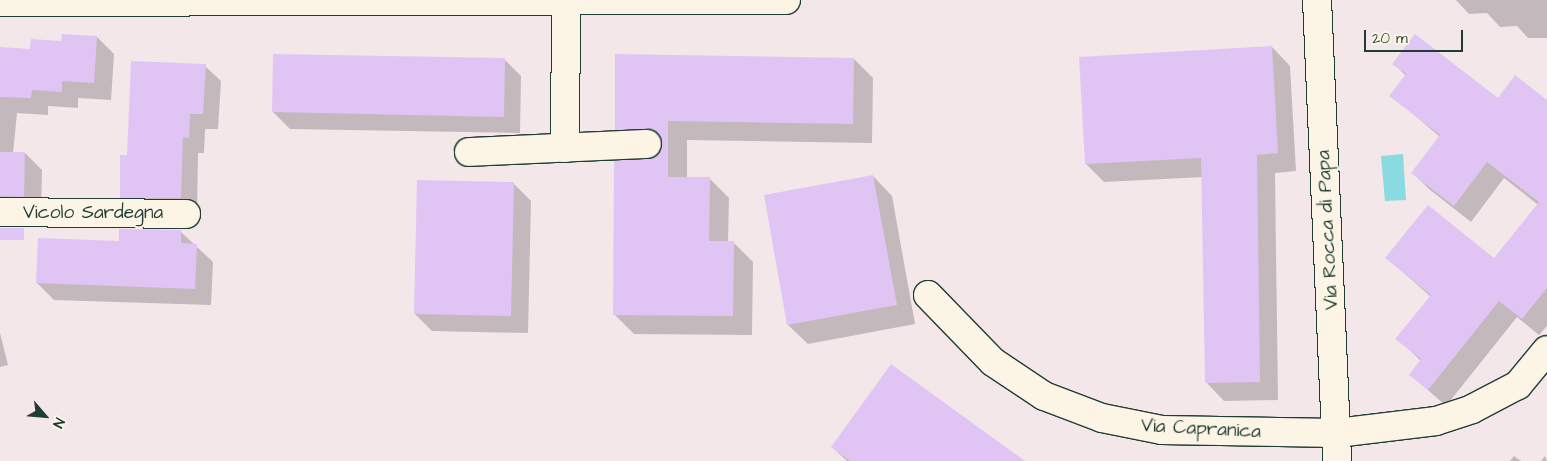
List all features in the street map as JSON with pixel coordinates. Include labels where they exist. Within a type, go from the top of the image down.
[{"type":"street","points":[[0,2],[786,0]]},
{"type":"street","name":"Via Rocca di Papa","points":[[1317,0],[1337,461]]},
{"type":"street","points":[[564,148],[566,2]]},
{"type":"street","points":[[469,152],[647,144]]},
{"type":"street","name":"Vicolo Sardegna","points":[[0,212],[186,214]]},
{"type":"street","name":"Via Capranica","points":[[928,295],[970,340],[1018,381],[1044,396],[1102,418],[1162,430],[1337,433],[1405,427],[1472,409],[1518,384],[1543,360]]},
{"type":"water","points":[[1403,154],[1406,200],[1385,201],[1381,156]]},
{"type":"building","points":[[62,34],[97,36],[94,83],[62,81],[62,92],[32,90],[31,98],[0,97],[0,47],[30,49],[31,39],[61,41]]},
{"type":"building","points":[[1415,34],[1498,98],[1515,75],[1547,100],[1547,288],[1522,319],[1499,301],[1428,390],[1409,375],[1421,359],[1395,339],[1431,295],[1385,258],[1428,205],[1494,258],[1539,202],[1487,162],[1454,206],[1411,173],[1440,135],[1389,96],[1406,74],[1392,64]]},
{"type":"building","points":[[1272,46],[1278,153],[1257,155],[1260,382],[1205,383],[1201,158],[1085,164],[1079,57]]},
{"type":"building","points":[[273,54],[505,58],[504,117],[272,112]]},
{"type":"building","points":[[615,54],[854,58],[853,124],[668,121],[668,177],[710,177],[709,241],[734,241],[733,316],[613,315],[614,161],[655,157],[663,144],[654,130],[615,130]]},
{"type":"building","points":[[131,61],[206,64],[203,114],[190,114],[189,138],[183,137],[181,198],[120,198],[120,155],[127,155]]},
{"type":"building","points":[[0,152],[25,152],[24,197],[0,196]]},
{"type":"building","points":[[873,175],[897,305],[787,325],[764,195]]},
{"type":"building","points":[[417,180],[514,182],[511,316],[414,314]]},
{"type":"building","points":[[0,228],[24,228],[24,240],[0,240]]},
{"type":"building","points":[[119,229],[181,230],[181,243],[197,244],[195,289],[36,283],[38,238],[119,241]]},
{"type":"building","points":[[891,364],[1025,461],[850,461],[831,447]]}]
